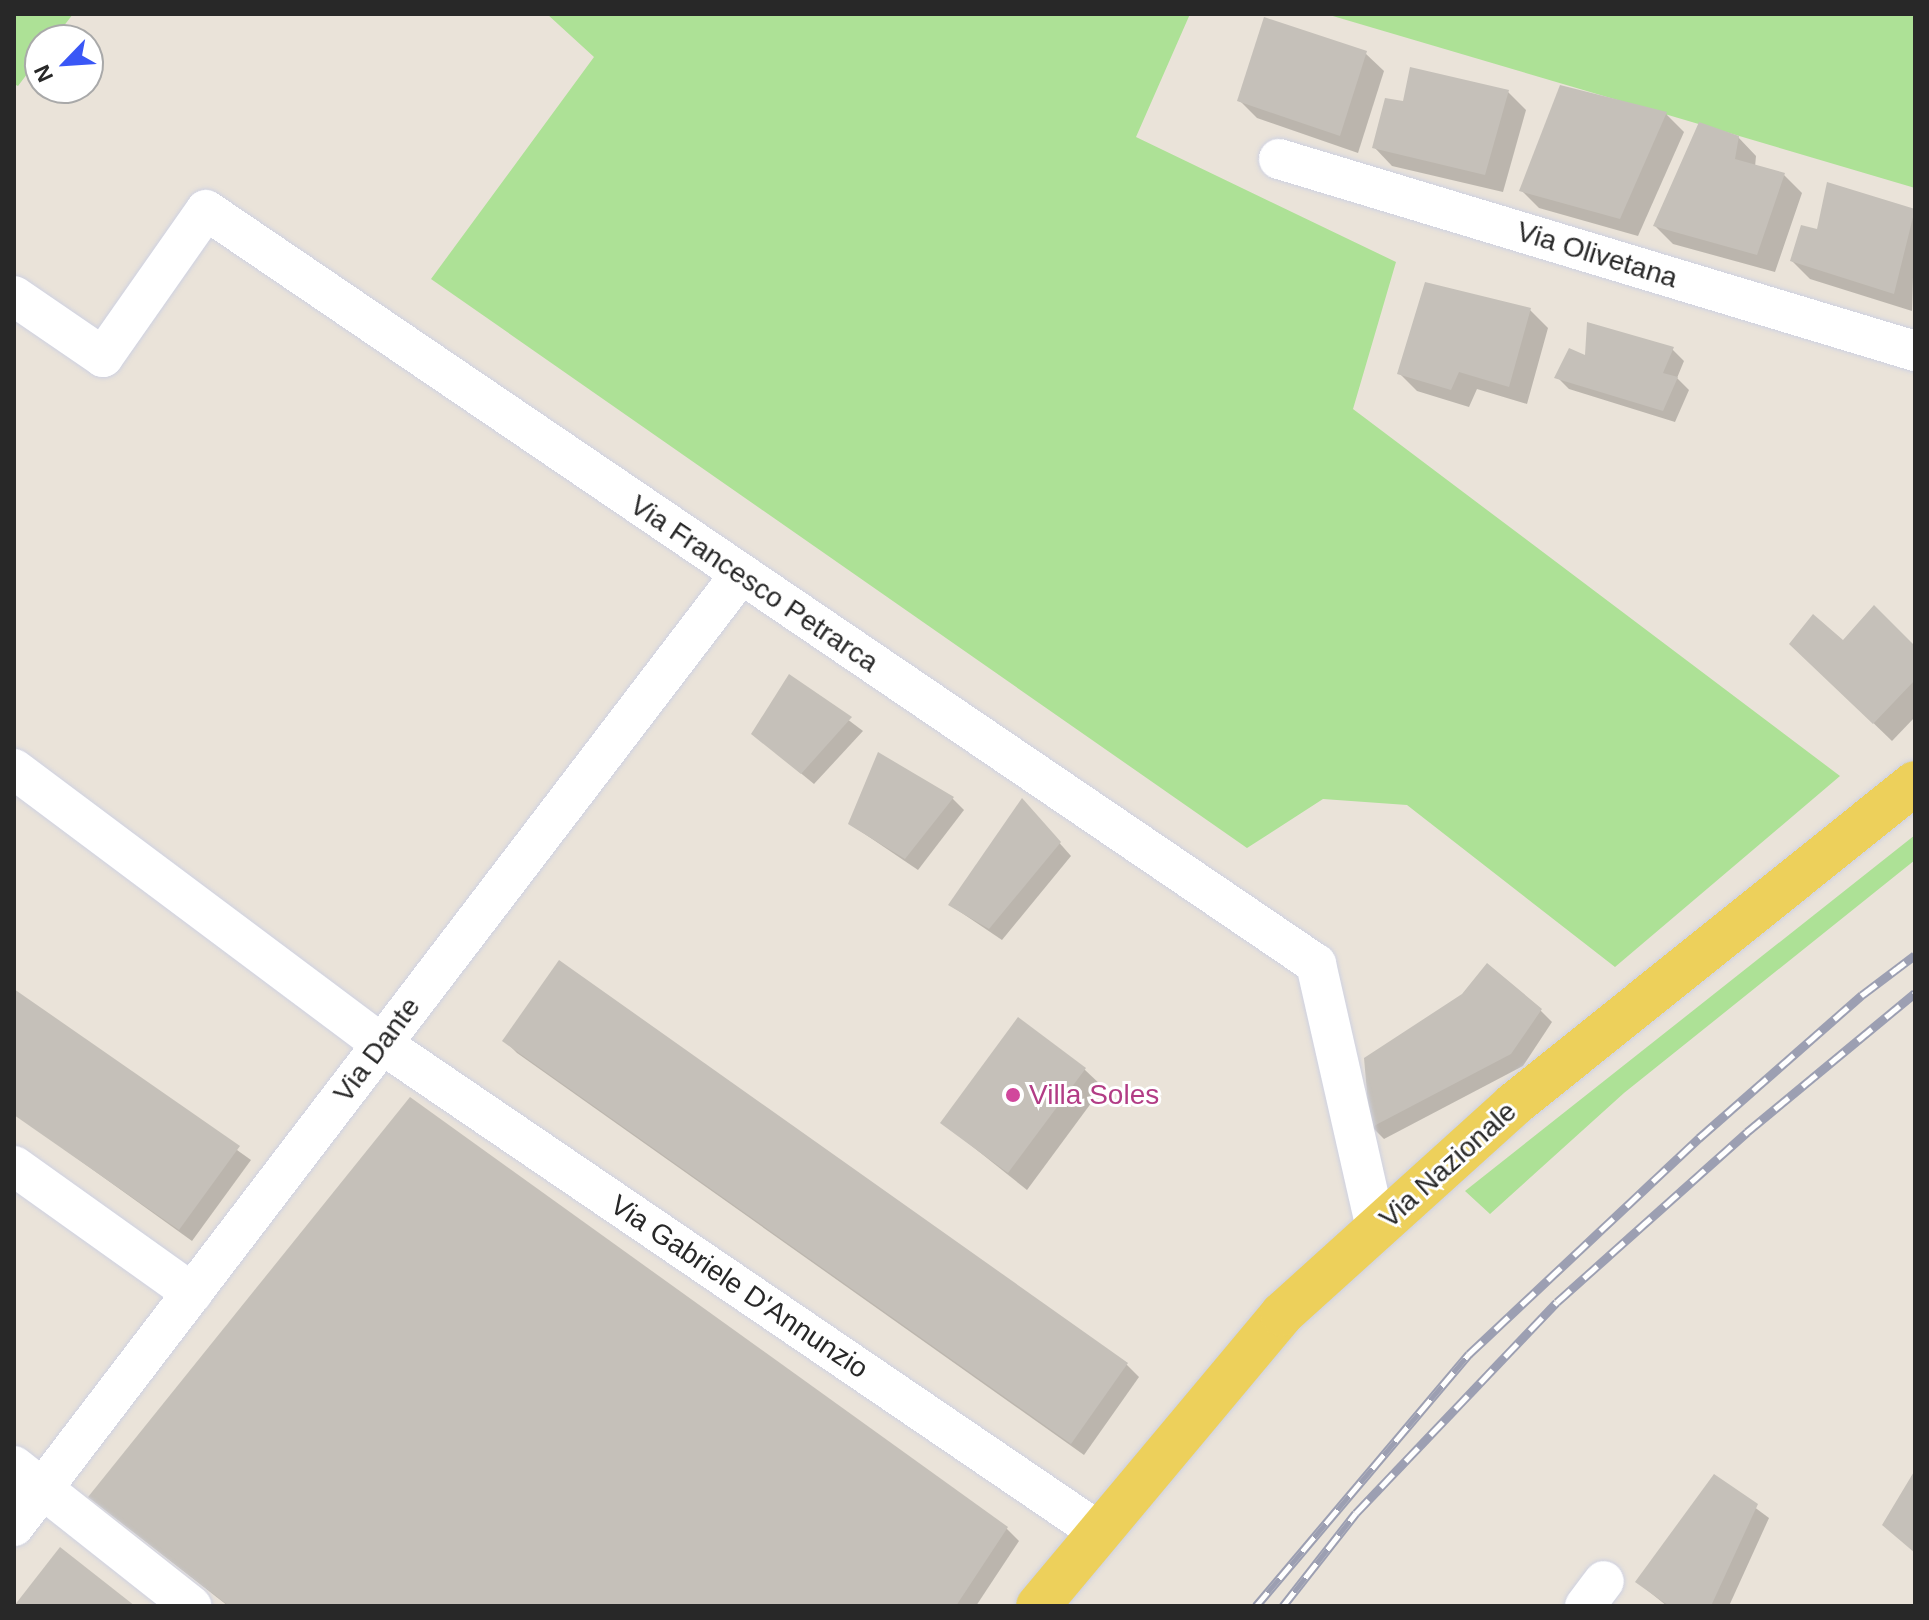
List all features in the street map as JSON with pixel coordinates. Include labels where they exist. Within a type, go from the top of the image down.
[{"type":"main road","name":"Via Nazionale","points":[[1038,1606],[1096,1530],[1282,1314],[1513,1105],[1915,783]]},
{"type":"street","name":"Via Olivetana","points":[[1279,159],[1915,351]]},
{"type":"street","name":"Via Francesco Petrarca","points":[[14,296],[103,357],[206,210],[1316,964],[1376,1229]]},
{"type":"street","name":"Via Dante","points":[[14,1526],[28,1477],[192,1293],[740,575]]},
{"type":"street","name":"Via Gabriele D'Annunzio","points":[[14,769],[382,1044],[1096,1530]]},
{"type":"street","points":[[14,1166],[192,1293]]},
{"type":"street","points":[[28,1477],[191,1606]]},
{"type":"green space","points":[[14,14],[73,14],[65,24],[24,24],[24,78],[18,86],[14,84]]},
{"type":"green space","points":[[547,14],[1190,14],[1136,137],[1396,262],[1353,409],[1840,776],[1615,967],[1407,805],[1323,799],[1247,848],[431,279],[594,57]]},
{"type":"green space","points":[[1326,14],[1915,14],[1915,188]]},
{"type":"green space","points":[[1915,835],[1915,860],[1624,1093],[1490,1214],[1465,1191]]},
{"type":"building","points":[[1264,17],[1367,51],[1340,136],[1237,101]]},
{"type":"building","points":[[1410,67],[1509,90],[1485,175],[1372,148],[1385,98],[1403,101]]},
{"type":"building","points":[[1560,85],[1667,112],[1620,219],[1519,191]]},
{"type":"building","points":[[1699,122],[1739,136],[1735,159],[1785,173],[1757,255],[1653,226]]},
{"type":"building","points":[[1827,182],[1915,209],[1894,294],[1790,261],[1801,225],[1817,229]]},
{"type":"building","points":[[1425,282],[1531,308],[1509,387],[1459,372],[1451,390],[1397,374]]},
{"type":"building","points":[[1587,322],[1674,347],[1663,373],[1678,377],[1663,411],[1554,378],[1569,348],[1585,355]]},
{"type":"building","points":[[1874,605],[1915,646],[1915,680],[1873,724],[1789,644],[1813,614],[1843,640]]},
{"type":"building","points":[[789,674],[852,717],[801,774],[751,734]]},
{"type":"building","points":[[878,752],[954,797],[905,859],[848,824]]},
{"type":"building","points":[[1022,798],[1061,842],[989,929],[948,905]]},
{"type":"building","points":[[559,960],[1128,1363],[1071,1444],[502,1041]]},
{"type":"building","points":[[1487,963],[1542,1009],[1511,1054],[1370,1128],[1364,1058],[1462,994]]},
{"type":"building","points":[[14,989],[240,1146],[179,1230],[14,1115]]},
{"type":"building","name":"Villa Soles","points":[[1018,1017],[1086,1068],[1008,1173],[940,1123]]},
{"type":"building","points":[[410,1097],[1008,1527],[956,1606],[229,1606],[88,1497]]},
{"type":"building","points":[[1915,1470],[1915,1553],[1882,1525]]},
{"type":"building","points":[[1714,1474],[1758,1504],[1711,1606],[1669,1606],[1635,1582]]},
{"type":"building","points":[[60,1547],[135,1606],[14,1606]]},
{"type":"railway","points":[[1256,1606],[1469,1354],[1699,1138],[1862,995],[1915,955]]},
{"type":"railway","points":[[1283,1606],[1356,1513],[1557,1302],[1747,1132],[1915,993]]},
{"type":"place","name":"Villa Soles","points":[[1013,1095]]}]
